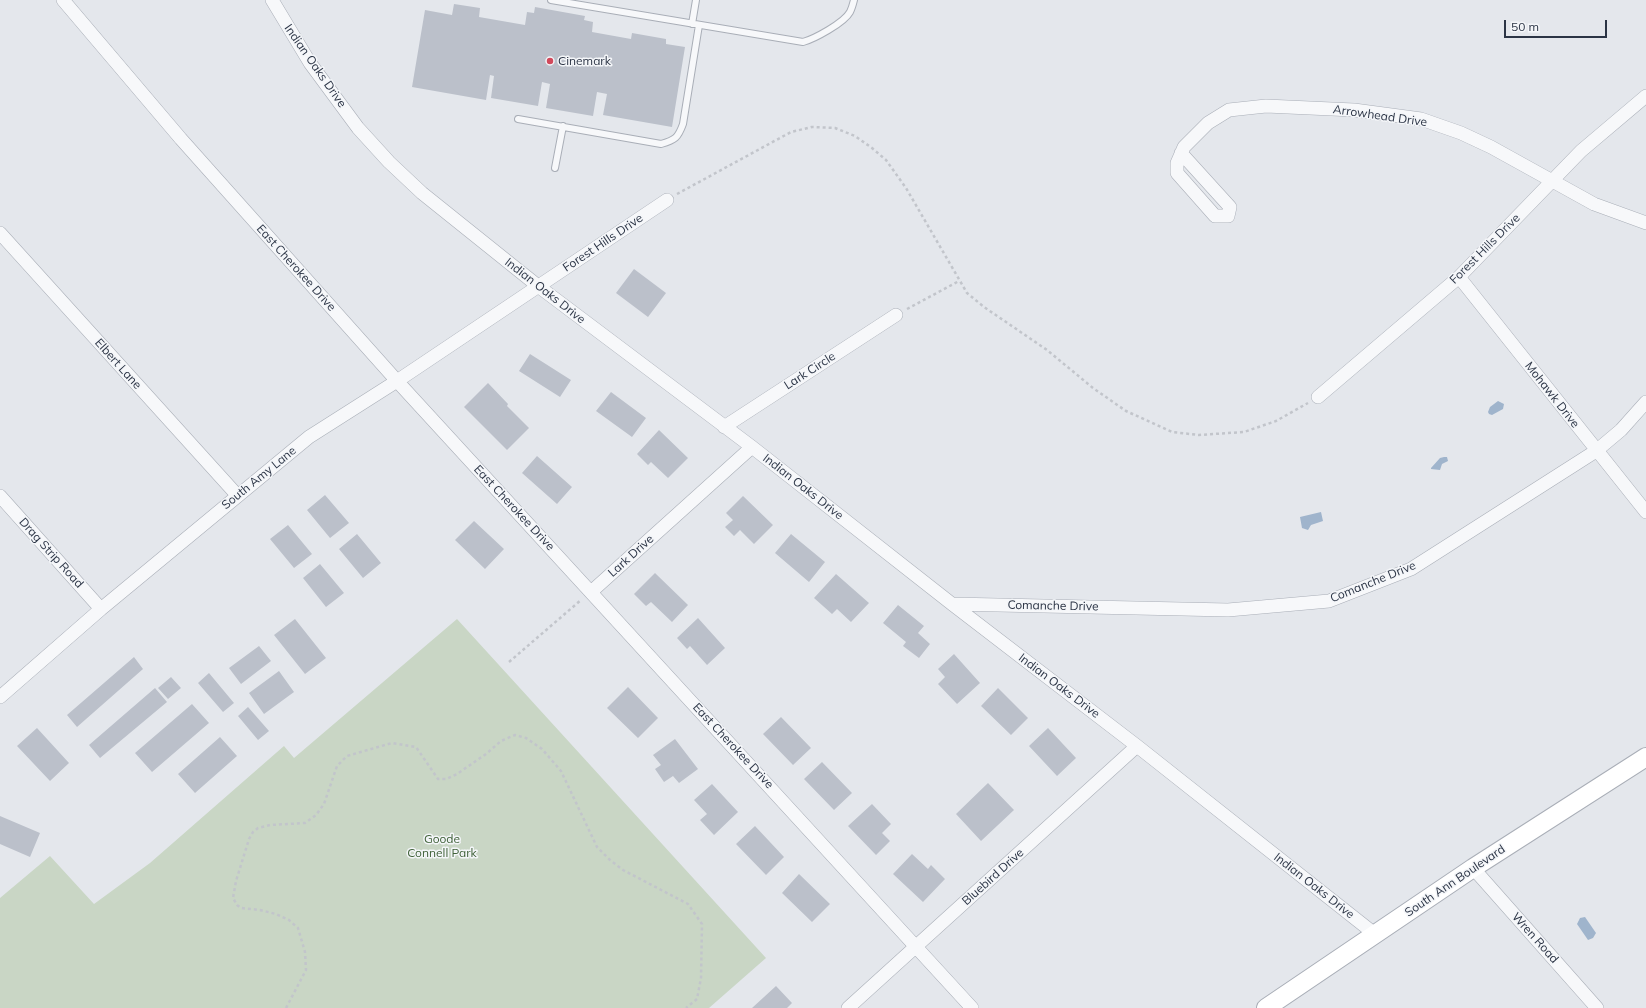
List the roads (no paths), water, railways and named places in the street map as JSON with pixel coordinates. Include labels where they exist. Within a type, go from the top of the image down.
[{"type":"street","name":"East Cherokee Drive","points":[[63,0],[181,139],[397,381],[917,946],[972,1008]]},
{"type":"street","name":"Indian Oaks Drive","points":[[272,0],[310,62],[358,128],[389,162],[422,193],[538,286],[752,448],[1137,746],[1376,935]]},
{"type":"street","name":"Forest Hills Drive","points":[[1318,397],[1458,277],[1581,151],[1646,96]]},
{"type":"street","name":"Arrowhead Drive","points":[[1181,153],[1230,207],[1228,216],[1215,216],[1177,174],[1176,164],[1181,153],[1184,147],[1208,123],[1230,110],[1266,106],[1354,110],[1421,119],[1460,133],[1552,180],[1594,204],[1646,223]]},
{"type":"street","name":"Forest Hills Drive","points":[[538,286],[667,200]]},
{"type":"street","name":"Elbert Lane","points":[[0,233],[237,495]]},
{"type":"street","name":"Mohawk Drive","points":[[1458,277],[1646,512]]},
{"type":"street","name":"South Amy Lane","points":[[0,697],[101,609],[309,437],[397,381],[538,286]]},
{"type":"street","name":"Lark Circle","points":[[724,427],[896,315]]},
{"type":"street","name":"Comanche Drive","points":[[952,604],[1228,610],[1329,601],[1410,569],[1596,451],[1621,430],[1646,402]]},
{"type":"street","name":"Lark Drive","points":[[591,592],[752,448]]},
{"type":"street","name":"Drag Strip Road","points":[[0,496],[101,609]]},
{"type":"street","name":"Bluebird Drive","points":[[848,1008],[1137,746]]},
{"type":"street","name":"South Ann Boulevard","points":[[1266,1008],[1473,868],[1646,757]]},
{"type":"street","name":"Wren Road","points":[[1473,868],[1597,1008]]},
{"type":"lane","points":[[551,0],[803,42],[812,40],[846,18],[850,12],[854,0]]},
{"type":"lane","points":[[692,24],[696,0]]},
{"type":"lane","points":[[518,119],[661,144],[672,141],[679,135],[683,124],[699,25]]},
{"type":"lane","points":[[556,168],[563,126]]},
{"type":"water","points":[[1498,401],[1504,404],[1503,409],[1492,415],[1489,414],[1488,412],[1490,407]]},
{"type":"water","points":[[1447,457],[1448,461],[1442,464],[1440,470],[1431,469],[1440,458]]},
{"type":"water","points":[[1321,512],[1323,521],[1311,525],[1308,530],[1302,528],[1300,517]]},
{"type":"water","points":[[1585,917],[1596,933],[1593,938],[1588,940],[1577,924],[1580,918]]},
{"type":"place","name":"Cinemark","points":[[550,61]]},
{"type":"park label","name":"Goode Connell Park","points":[[442,846]]}]
